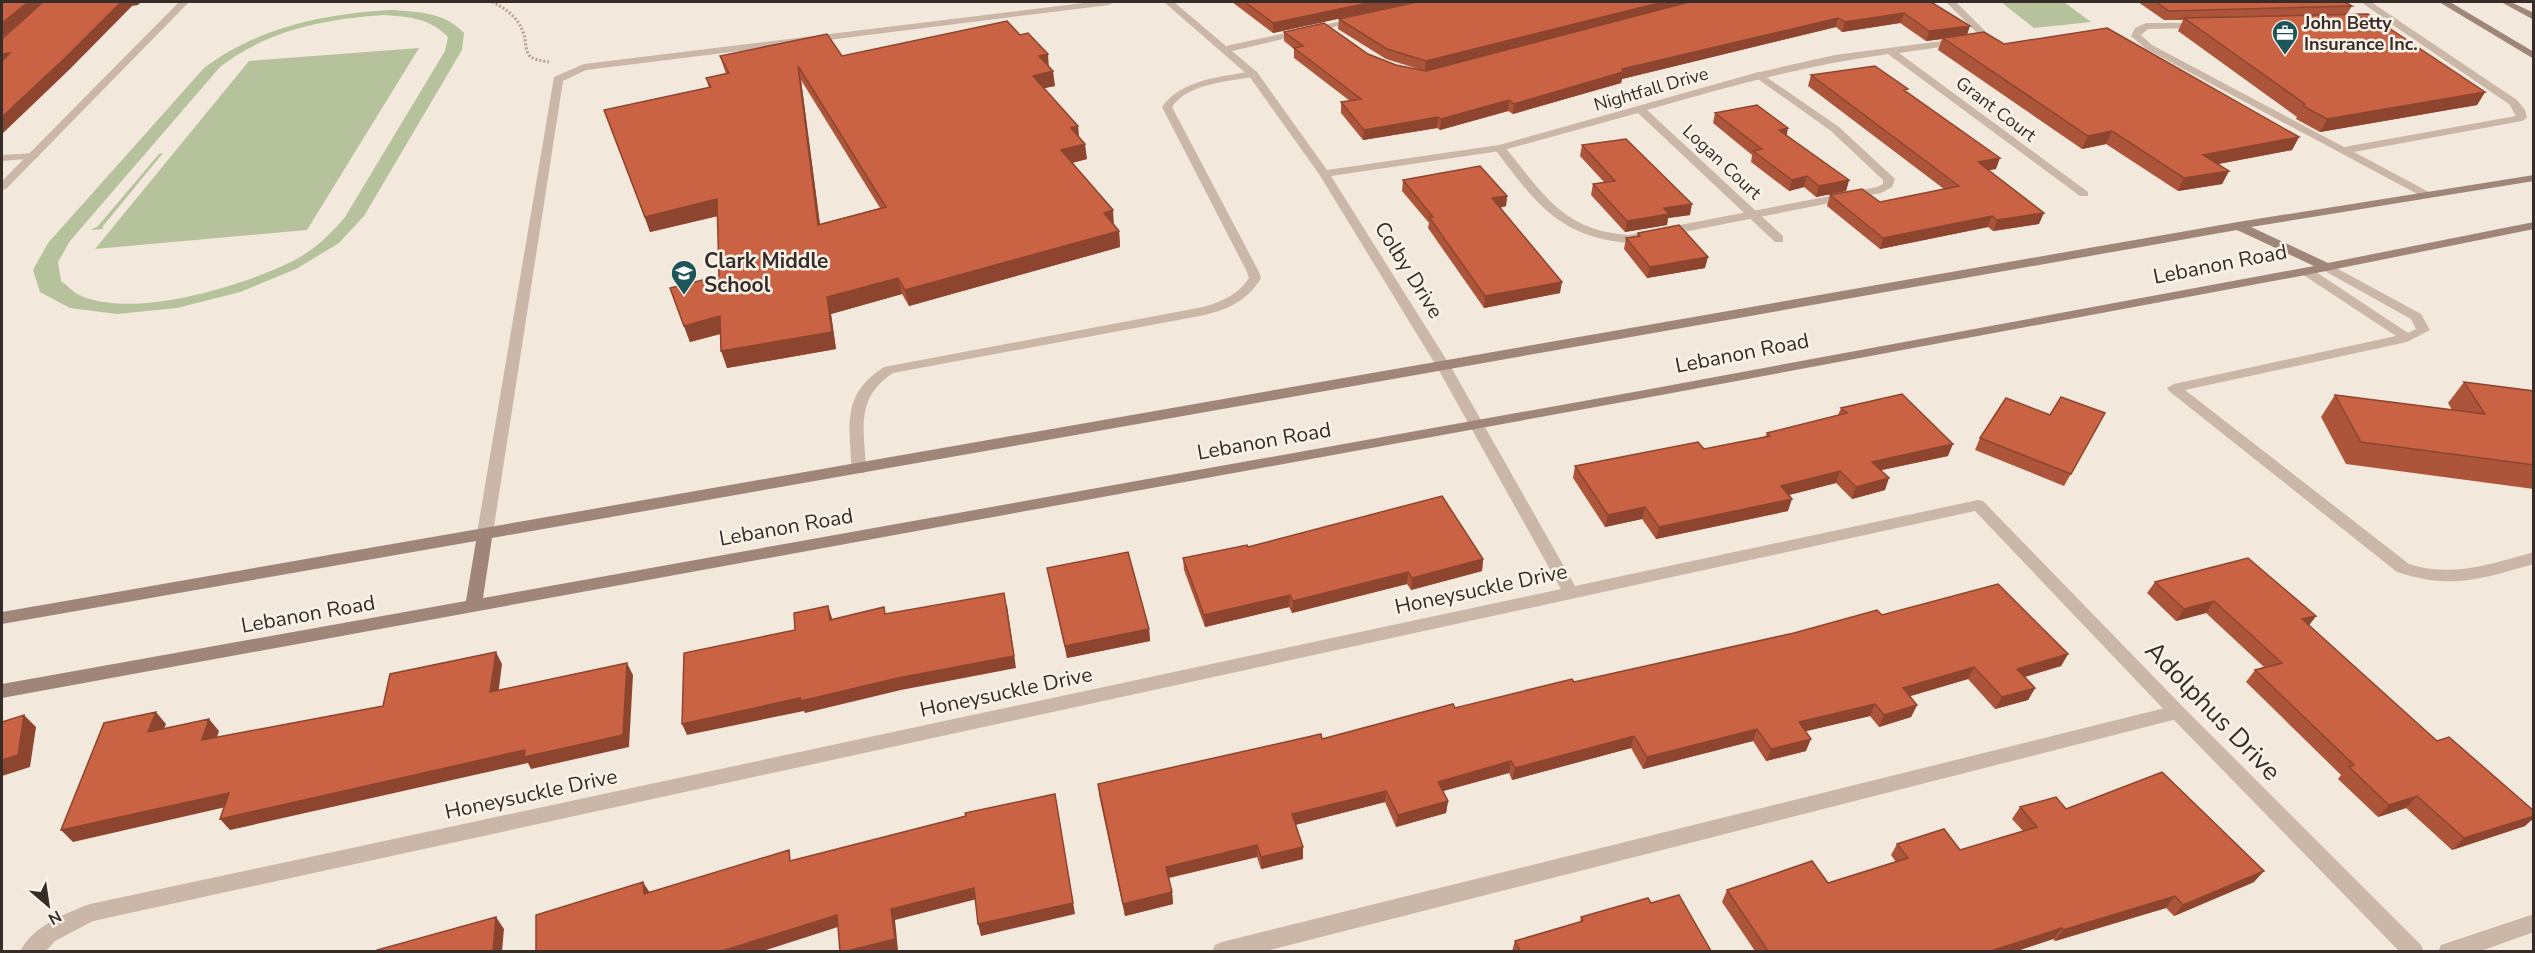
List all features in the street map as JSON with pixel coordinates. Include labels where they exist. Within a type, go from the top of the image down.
[{"type":"main road","points":[[2444,2],[2534,56]]},
{"type":"main road","points":[[2499,2],[2508,3],[2534,17]]},
{"type":"main road","name":"Lebanon Road","points":[[2,618],[2238,226],[2534,178]]},
{"type":"main road","name":"Lebanon Road","points":[[2,691],[1476,425],[2306,271],[2534,225]]},
{"type":"main road","points":[[2238,226],[2327,267]]},
{"type":"main road","points":[[2238,226],[2306,271]]},
{"type":"main road","points":[[473,607],[485,533]]},
{"type":"street","points":[[2,187],[184,2]]},
{"type":"street","points":[[485,533],[558,79],[584,67],[1109,2]]},
{"type":"street","name":"Colby Drive","points":[[1169,2],[1253,74],[1324,174],[1444,367],[1571,593]]},
{"type":"street","name":"Nightfall Drive","points":[[1324,174],[1500,148],[1759,75],[1835,58],[1987,38],[1951,2]]},
{"type":"street","points":[[2344,150],[2522,118],[2520,110],[2513,102],[2366,2]]},
{"type":"street","points":[[1226,49],[1330,29],[1368,16]]},
{"type":"street","points":[[2348,21],[2392,20]]},
{"type":"street","points":[[2207,25],[2146,26],[2138,30],[2136,36],[2149,47],[2425,194]]},
{"type":"street","name":"Grant Court","points":[[1889,50],[2084,194]]},
{"type":"street","points":[[859,469],[860,394],[872,380],[889,370],[909,364],[1205,311],[1230,303],[1247,291],[1255,278],[1253,272],[1167,107],[1172,98],[1184,90],[1253,74]]},
{"type":"street","points":[[1500,148],[1558,217],[1589,235],[1628,238],[1754,216],[1881,190],[1888,185],[1889,179],[1835,129],[1759,75]]},
{"type":"street","name":"Logan Court","points":[[1641,110],[1779,239]]},
{"type":"street","points":[[2,158],[33,156]]},
{"type":"street","points":[[2327,267],[2416,317],[2422,330],[2407,338],[2174,388],[2403,568],[2433,578],[2450,579],[2534,558]]},
{"type":"street","points":[[2306,271],[2407,338]]},
{"type":"street","name":"Honeysuckle Drive","points":[[30,951],[48,934],[90,913],[1978,505]]},
{"type":"street","name":"Adolphus Drive","points":[[1978,505],[2177,712],[2414,951]]},
{"type":"street","points":[[1222,951],[2177,712]]},
{"type":"street","points":[[2448,951],[2534,923]]},
{"type":"path","points":[[492,2],[519,22],[526,35],[528,54],[532,58],[551,62]]},
{"type":"green space","points":[[2001,2],[2064,2],[2091,22],[2034,28]]},
{"type":"green space","points":[[391,10],[430,14],[448,21],[464,33],[462,50],[364,216],[339,243],[296,269],[240,292],[177,308],[117,314],[70,308],[40,292],[33,270],[48,243],[204,68],[247,42],[269,33],[316,19]],"holes":[[[384,15],[410,18],[434,26],[448,37],[445,51],[345,217],[315,247],[293,261],[246,280],[188,297],[157,302],[128,304],[102,302],[79,295],[61,281],[58,262],[70,241],[220,67],[238,54],[277,35],[319,23]]]},
{"type":"green space","points":[[419,48],[307,230],[95,249],[249,61]]},
{"type":"green space","points":[[163,153],[103,226],[103,229],[91,230],[98,226],[159,154]]},
{"type":"building","points":[[2,2],[28,2],[2,23]]},
{"type":"building","points":[[43,2],[121,2],[2,117],[2,61],[10,53],[2,54],[2,39]]},
{"type":"building","points":[[1245,2],[1373,2],[1273,23]]},
{"type":"building","points":[[1417,2],[1663,2],[1426,61],[1387,49],[1339,19]]},
{"type":"building","points":[[1689,2],[1931,2],[1970,26],[1929,31],[1904,13],[1845,22],[1838,18],[1622,69],[1623,72],[1514,104],[1509,100],[1441,119],[1438,117],[1364,130],[1341,102],[1361,99],[1294,48],[1303,46],[1284,32],[1324,23],[1368,54],[1396,65],[1426,71]]},
{"type":"building","points":[[2156,2],[2345,2],[2352,6],[2169,11]]},
{"type":"building","points":[[2368,14],[2485,92],[2327,119],[2303,106],[2305,104],[2184,18]]},
{"type":"building","points":[[1007,21],[1020,35],[1028,33],[1048,54],[1039,56],[1053,71],[1033,76],[1078,126],[1071,128],[1085,144],[1061,150],[1113,210],[1104,213],[1119,231],[905,290],[898,278],[827,297],[832,332],[721,351],[720,316],[684,326],[670,288],[719,276],[717,199],[645,217],[604,110],[711,87],[706,78],[729,73],[720,56],[827,34],[842,56]],"holes":[[[798,66],[886,207],[818,225]]]},
{"type":"building","points":[[2107,28],[2299,137],[2203,155],[2229,171],[2184,178],[2112,131],[2088,136],[1943,38],[1984,32],[2004,44]]},
{"type":"building","points":[[1875,66],[1908,89],[1904,90],[2000,158],[1978,162],[2044,213],[1997,220],[1992,216],[1883,238],[1830,195],[1862,189],[1880,202],[1959,186],[1811,75]]},
{"type":"building","points":[[1757,105],[1788,128],[1779,130],[1849,180],[1819,186],[1807,176],[1792,180],[1753,151],[1762,149],[1715,113]]},
{"type":"building","points":[[1626,139],[1692,204],[1664,208],[1669,214],[1627,221],[1593,184],[1615,181],[1582,145]]},
{"type":"building","points":[[1480,166],[1507,196],[1492,198],[1562,282],[1485,296],[1429,217],[1433,217],[1403,180]]},
{"type":"building","points":[[1679,225],[1708,257],[1650,267],[1626,238],[1640,236],[1638,233]]},
{"type":"building","points":[[2464,382],[2534,391],[2534,465],[2361,442],[2335,395],[2485,414]]},
{"type":"building","points":[[1902,394],[1953,444],[1872,462],[1889,478],[1856,487],[1840,471],[1781,486],[1792,499],[1659,527],[1645,507],[1608,515],[1575,466],[1698,442],[1704,449],[1770,436],[1767,433],[1847,413],[1841,408]]},
{"type":"building","points":[[2061,397],[2105,413],[2071,474],[1980,438],[2006,398],[2050,415]]},
{"type":"building","points":[[1442,496],[1483,559],[1412,578],[1408,572],[1293,601],[1290,595],[1204,615],[1183,558],[1247,545],[1248,547]]},
{"type":"building","points":[[1128,552],[1149,629],[1065,646],[1047,568]]},
{"type":"building","points":[[2248,558],[2316,616],[2302,619],[2437,741],[2449,737],[2534,811],[2534,816],[2464,838],[2417,796],[2389,805],[2349,767],[2354,765],[2255,670],[2282,663],[2214,601],[2184,609],[2155,582]]},
{"type":"building","points":[[1998,584],[2068,654],[2017,669],[2035,688],[2002,697],[1974,667],[1903,688],[1917,705],[1884,715],[1875,704],[1799,722],[1811,739],[1771,749],[1757,729],[1647,757],[1634,736],[1515,768],[1511,761],[1438,782],[1448,801],[1398,815],[1386,791],[1292,814],[1303,847],[1261,857],[1257,845],[1166,867],[1172,892],[1123,904],[1098,784],[1321,734],[1322,739],[1453,704],[1455,708],[1572,679],[1574,682],[1794,633],[1877,610],[1882,615]]},
{"type":"building","points":[[1004,593],[1014,656],[682,724],[684,653],[795,630],[794,613],[828,606],[830,620],[884,607],[885,614]]},
{"type":"building","points":[[496,652],[490,692],[627,663],[623,735],[524,757],[525,750],[220,819],[229,793],[61,830],[104,723],[156,712],[148,732],[209,719],[202,740],[383,706],[390,674]]},
{"type":"building","points":[[24,715],[18,755],[2,760],[2,722]]},
{"type":"building","points":[[2162,772],[2264,871],[2183,905],[2175,896],[1991,951],[1768,951],[1727,890],[1812,861],[1828,883],[1908,858],[1897,844],[1944,829],[1960,850],[2037,827],[2020,807],[2056,797],[2066,809]]},
{"type":"building","points":[[1055,794],[1073,903],[978,924],[974,888],[891,909],[895,939],[847,951],[840,951],[837,915],[722,951],[536,951],[536,915],[643,882],[644,894],[789,850],[790,861],[966,816],[965,813]]},
{"type":"building","points":[[1679,895],[1711,951],[1520,951],[1515,941],[1583,921],[1581,917],[1648,898],[1651,903]]},
{"type":"building","points":[[496,917],[493,951],[377,951],[377,950]]},
{"type":"place","name":"John Betty Insurance Inc.","points":[[2285,56]]},
{"type":"place","name":"Clark Middle School","points":[[684,296]]}]
